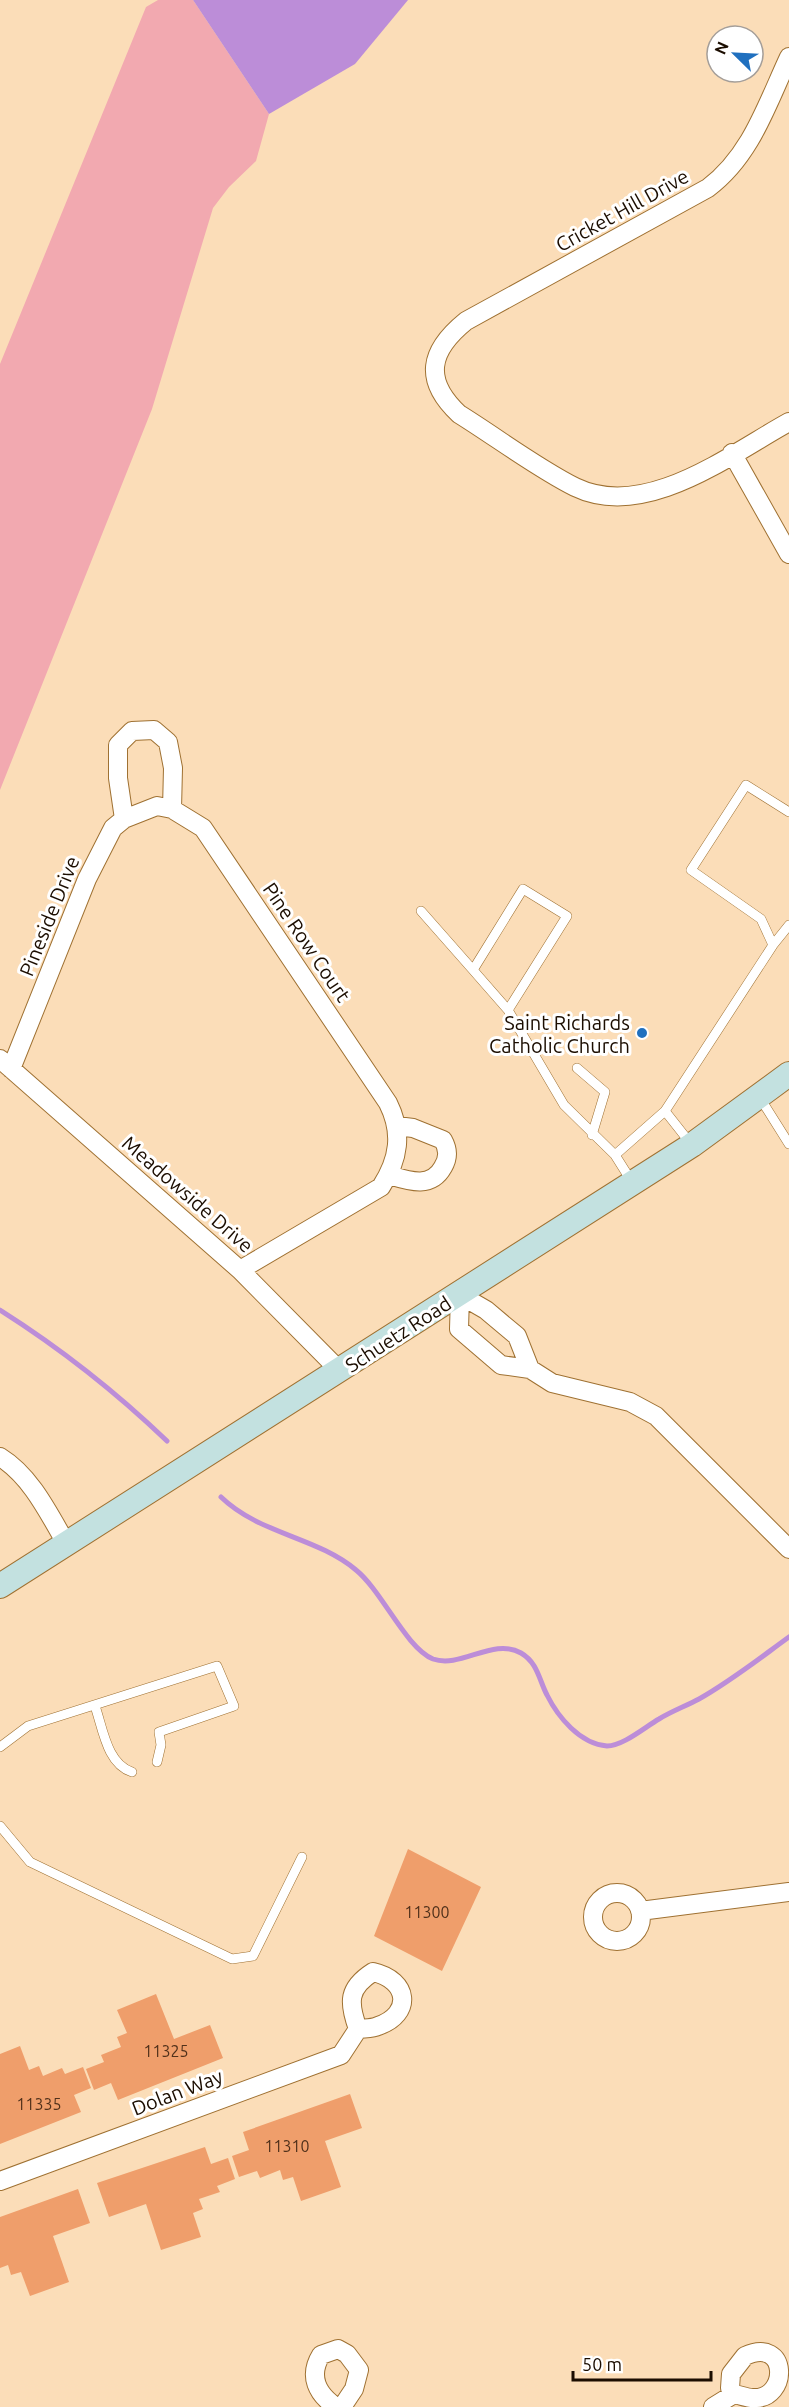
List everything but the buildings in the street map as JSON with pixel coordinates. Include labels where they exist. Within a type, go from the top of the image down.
[{"type":"main road","name":"Schuetz Road","points":[[0,1586],[460,1295],[692,1145],[789,1074]]},
{"type":"street","name":"Cricket Hill Drive","points":[[732,453],[659,491],[622,497],[599,495],[575,487],[459,414],[445,400],[436,386],[435,363],[440,348],[449,335],[466,321],[708,188],[726,175],[750,142],[789,57]]},
{"type":"street","points":[[789,422],[732,453],[789,554]]},
{"type":"street","points":[[124,819],[118,778],[118,745],[132,731],[154,730],[168,742],[173,768],[165,808]]},
{"type":"street","name":"Pineside Drive","points":[[6,1064],[105,840],[113,828],[124,819],[165,808]]},
{"type":"street","name":"Pine Row Court","points":[[165,808],[203,828],[388,1103],[397,1126],[398,1148],[381,1187],[240,1270]]},
{"type":"street","name":"Meadowside Drive","points":[[6,1064],[240,1270],[340,1371]]},
{"type":"street","points":[[388,1175],[411,1182],[428,1182],[438,1177],[446,1162],[448,1150],[443,1140],[413,1128],[397,1126]]},
{"type":"street","points":[[530,1369],[517,1336],[486,1310],[460,1295],[459,1329],[501,1365],[530,1369],[552,1383],[630,1402],[656,1416],[789,1549]]},
{"type":"street","points":[[0,1457],[11,1464],[36,1494],[67,1545]]},
{"type":"street","points":[[640,1911],[789,1892]]},
{"type":"street","name":"Dolan Way","points":[[0,2181],[341,2055],[358,2029]]},
{"type":"street","points":[[336,2407],[322,2398],[318,2390],[315,2369],[321,2355],[338,2349],[347,2354],[359,2370],[354,2389],[342,2407]]},
{"type":"street","points":[[713,2407],[734,2394]]},
{"type":"lane","points":[[773,945],[760,919],[691,870],[746,785],[789,812]]},
{"type":"lane","points":[[473,970],[523,889],[567,916],[508,1010]]},
{"type":"lane","points":[[421,910],[508,1010],[564,1105],[592,1135],[615,1155],[632,1182]]},
{"type":"lane","points":[[615,1155],[664,1111],[773,945],[789,925]]},
{"type":"lane","points":[[577,1068],[605,1092],[592,1135]]},
{"type":"lane","points":[[760,1097],[789,1144]]},
{"type":"lane","points":[[664,1111],[692,1145]]},
{"type":"lane","points":[[0,1747],[28,1726],[217,1666],[234,1706],[159,1732],[161,1745],[157,1762]]},
{"type":"lane","points":[[94,1706],[114,1761],[120,1769],[132,1772]]},
{"type":"lane","points":[[0,1826],[30,1862],[232,1959],[253,1956],[302,1857]]},
{"type":"shaded area","points":[[158,0],[193,0],[269,114],[256,161],[229,187],[213,208],[152,409],[0,790],[0,364],[146,7]]},
{"type":"shaded area","points":[[193,0],[408,0],[355,64],[269,114]]},
{"type":"waterway","points":[[0,1310],[87,1371],[167,1441]]},
{"type":"waterway","points":[[221,1497],[253,1519],[324,1550],[356,1570],[366,1579],[413,1643],[433,1659],[455,1660],[499,1649],[510,1649],[521,1653],[535,1667],[557,1712],[579,1735],[597,1744],[607,1746],[627,1740],[664,1716],[711,1692],[789,1637]]},
{"type":"place","name":"Saint Richards Catholic Church","points":[[642,1033]]}]
